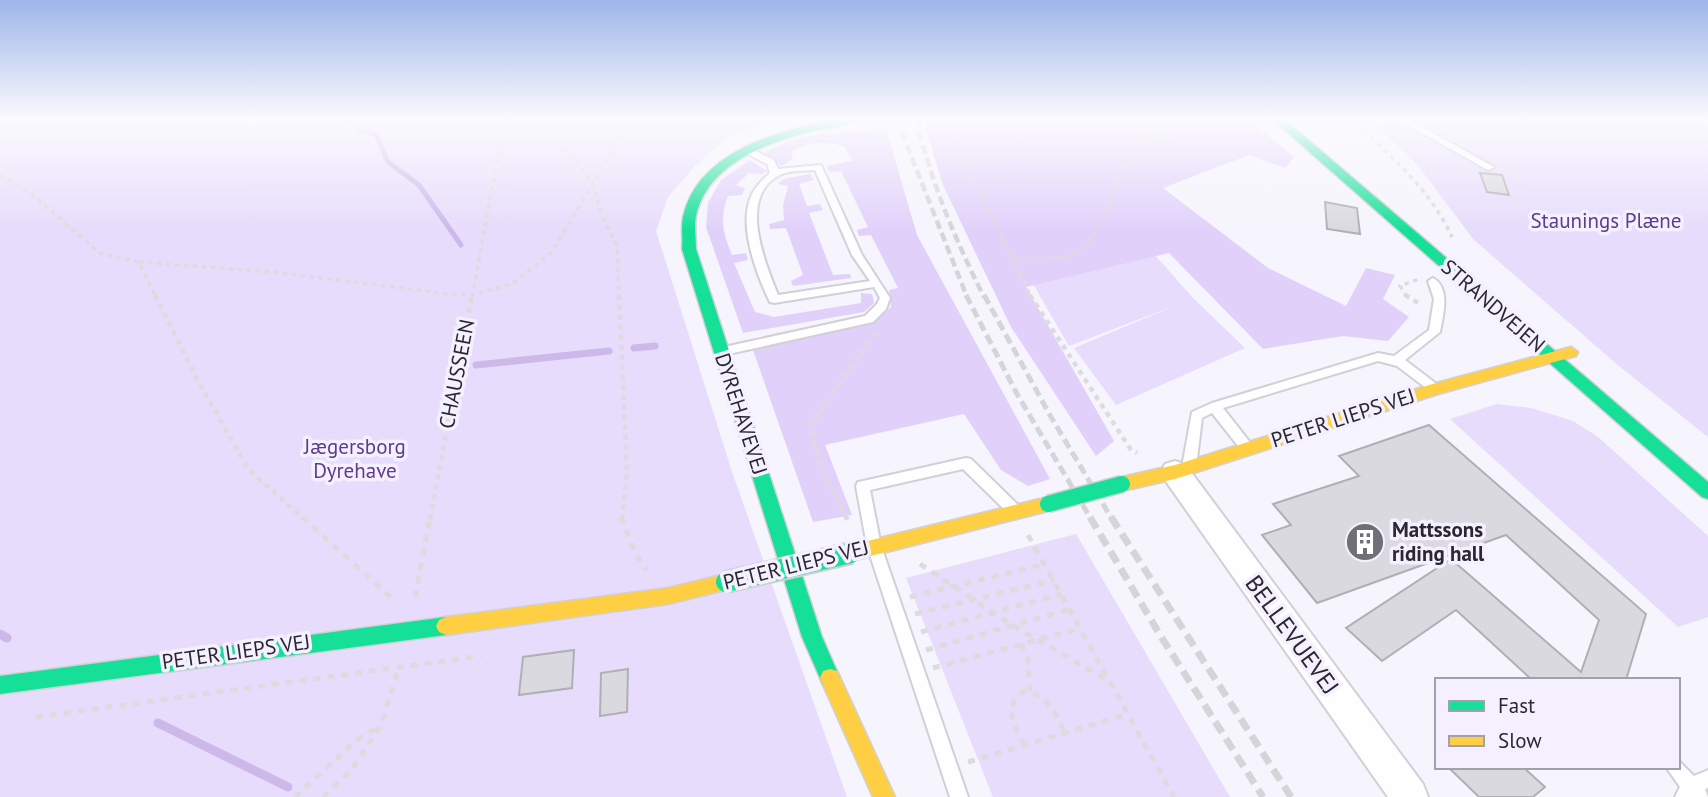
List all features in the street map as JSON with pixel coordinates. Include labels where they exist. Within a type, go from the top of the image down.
[{"type":"street","name":"DYREHAVEVEJ","points":[[737,156],[723,165],[705,183],[690,205],[686,226],[689,249],[812,638],[884,797]]},
{"type":"street","name":"STRANDVEJEN","points":[[1321,156],[1708,492]]},
{"type":"street","name":"STRANDVEJEN","points":[[1344,156],[1488,279]]},
{"type":"street","name":"PETER LIEPS VEJ","points":[[0,685],[667,596],[852,553],[1182,470],[1435,388],[1572,351]]},
{"type":"street","name":"BELLEVUEVEJ","points":[[1182,470],[1410,797]]},
{"type":"lane","points":[[759,156],[771,162],[775,174]]},
{"type":"lane","points":[[1469,156],[1489,167]]},
{"type":"lane","points":[[722,351],[869,319],[882,306],[885,298],[877,283],[857,255],[818,167],[775,174],[756,195],[749,212],[764,273],[774,299],[877,283]]},
{"type":"lane","points":[[1397,360],[1434,332],[1440,299],[1433,281]]},
{"type":"lane","points":[[1182,470],[1196,415],[1216,406],[1378,357],[1397,360],[1435,388]]},
{"type":"lane","points":[[1216,406],[1219,414],[1247,448]]},
{"type":"lane","points":[[958,797],[898,618],[881,544],[863,486],[966,463],[1016,512]]},
{"type":"lane","points":[[1675,769],[1692,793],[1708,779]]},
{"type":"path","name":"CHAUSSEEN","points":[[323,797],[352,769],[381,725],[409,629],[498,156]]},
{"type":"path","points":[[571,156],[592,183],[601,214],[617,246],[627,472],[621,517],[636,555],[667,596]]},
{"type":"path","points":[[0,175],[29,192],[100,253],[117,260],[262,271],[409,290],[471,295],[512,284],[552,252],[608,156]]},
{"type":"path","points":[[963,156],[1041,316],[1131,450],[1182,470]]},
{"type":"path","points":[[1012,261],[1022,257],[1061,257],[1079,251],[1104,218],[1130,156]]},
{"type":"path","name":"STRANDVEJEN","points":[[1388,156],[1413,182],[1449,228],[1456,252]]},
{"type":"path","points":[[139,262],[196,377],[248,469],[392,597],[409,629]]},
{"type":"path","points":[[1420,279],[1400,286],[1406,296],[1438,311]]},
{"type":"path","points":[[885,298],[894,319],[878,328],[854,366],[814,415],[810,426],[813,444],[846,519],[881,544],[956,586],[1012,625],[1112,684]]},
{"type":"path","points":[[1016,512],[1174,797]]},
{"type":"path","points":[[893,601],[1045,564]]},
{"type":"path","points":[[898,618],[1054,580]]},
{"type":"path","points":[[905,636],[1062,594]]},
{"type":"path","points":[[911,654],[1070,609]]},
{"type":"path","points":[[917,673],[1081,628]]},
{"type":"path","points":[[1021,644],[1028,660],[1030,692]]},
{"type":"path","points":[[1024,745],[1011,719],[1010,708],[1021,694],[1030,692],[1047,701],[1065,733]]},
{"type":"path","points":[[987,756],[1128,714]]},
{"type":"path","points":[[295,797],[358,739],[381,725]]},
{"type":"green space","name":"Jægersborg Dyrehave","points":[[0,156],[706,156],[668,197],[656,231],[732,472],[847,797],[0,797]]},
{"type":"green space","name":"Staunings Plæne","points":[[1409,156],[1708,156],[1708,437],[1619,366],[1474,240]]},
{"type":"green space","points":[[1154,254],[1193,298],[1245,348],[1116,405],[1074,348],[1179,304],[1069,346],[1033,284]]},
{"type":"green space","points":[[1497,404],[1531,408],[1573,421],[1598,437],[1708,536],[1708,617],[1678,627],[1450,419]]},
{"type":"green space","points":[[1076,534],[1230,797],[993,797],[906,578]]},
{"type":"shaded area","points":[[766,156],[792,156],[793,159],[782,166]]},
{"type":"shaded area","points":[[850,156],[894,156],[917,235],[1050,479],[1028,486],[1001,470],[964,414],[825,445],[852,515],[813,522],[753,350],[876,321],[891,307],[889,290],[898,288],[871,235],[859,236],[857,230],[868,227],[841,171],[830,172],[826,166],[852,161]]},
{"type":"shaded area","points":[[934,156],[1246,156],[1163,188],[1268,268],[1346,306],[1366,268],[1395,275],[1383,299],[1409,317],[1388,341],[1343,336],[1263,349],[1169,253],[1026,287],[1114,441],[1096,456],[1011,327],[943,185]]},
{"type":"shaded area","points":[[1252,156],[1293,156],[1285,168]]},
{"type":"shaded area","points":[[750,160],[767,171],[762,174],[749,173],[736,185],[745,188],[742,195],[728,196],[723,219],[724,233],[732,255],[746,253],[748,260],[734,263],[755,312],[774,317],[861,303],[861,293],[872,294],[874,303],[864,312],[743,333],[706,227],[708,203],[721,180]]},
{"type":"shaded area","points":[[810,174],[814,180],[799,184],[807,206],[820,204],[823,210],[809,213],[833,275],[850,274],[851,278],[793,286],[791,281],[803,275],[786,228],[770,229],[769,224],[784,220],[783,205],[788,186],[778,184],[784,179]]},
{"type":"building","points":[[1480,173],[1502,175],[1509,195],[1487,192]]},
{"type":"building","points":[[1325,202],[1357,208],[1360,234],[1327,229]]},
{"type":"building","points":[[1429,425],[1646,614],[1627,678],[1530,678],[1456,610],[1382,661],[1346,628],[1451,559],[1581,672],[1599,620],[1506,535],[1317,603],[1262,535],[1291,525],[1273,504],[1359,476],[1339,456]]},
{"type":"building","points":[[574,650],[572,688],[519,695],[523,657]]},
{"type":"building","points":[[628,669],[627,712],[600,716],[601,673]]},
{"type":"building","points":[[1450,769],[1525,769],[1545,787],[1533,797],[1479,797]]},
{"type":"waterway","points":[[386,156],[388,162],[419,185],[461,245]]},
{"type":"waterway","points":[[634,348],[655,346]]},
{"type":"waterway","points":[[476,365],[609,351]]},
{"type":"waterway","points":[[0,634],[7,638]]},
{"type":"waterway","points":[[158,723],[288,787]]},
{"type":"railway","points":[[911,156],[967,297]]},
{"type":"railway","points":[[927,156],[945,210],[984,297]]},
{"type":"railway","points":[[984,295],[1051,417],[1112,519]]},
{"type":"railway","points":[[967,297],[1017,394],[1091,519]]},
{"type":"railway","points":[[1090,517],[1160,635],[1263,797]]},
{"type":"railway","points":[[1111,517],[1291,797]]},
{"type":"traffic: fast","points":[[737,156],[717,170],[699,191],[689,217],[689,249],[812,637],[830,678]]},
{"type":"traffic: fast","points":[[1321,156],[1708,492]]},
{"type":"traffic: fast","points":[[1048,504],[1122,484]]},
{"type":"traffic: fast","points":[[726,582],[851,553]]},
{"type":"traffic: fast","points":[[0,685],[446,626]]},
{"type":"traffic: slow","points":[[1122,484],[1175,472],[1435,389],[1571,352]]},
{"type":"traffic: slow","points":[[851,553],[1048,504]]},
{"type":"traffic: slow","points":[[446,626],[668,596],[726,582]]},
{"type":"traffic: slow","points":[[830,678],[884,797]]},
{"type":"place","name":"Mattssons riding hall","points":[[1365,542]]}]
